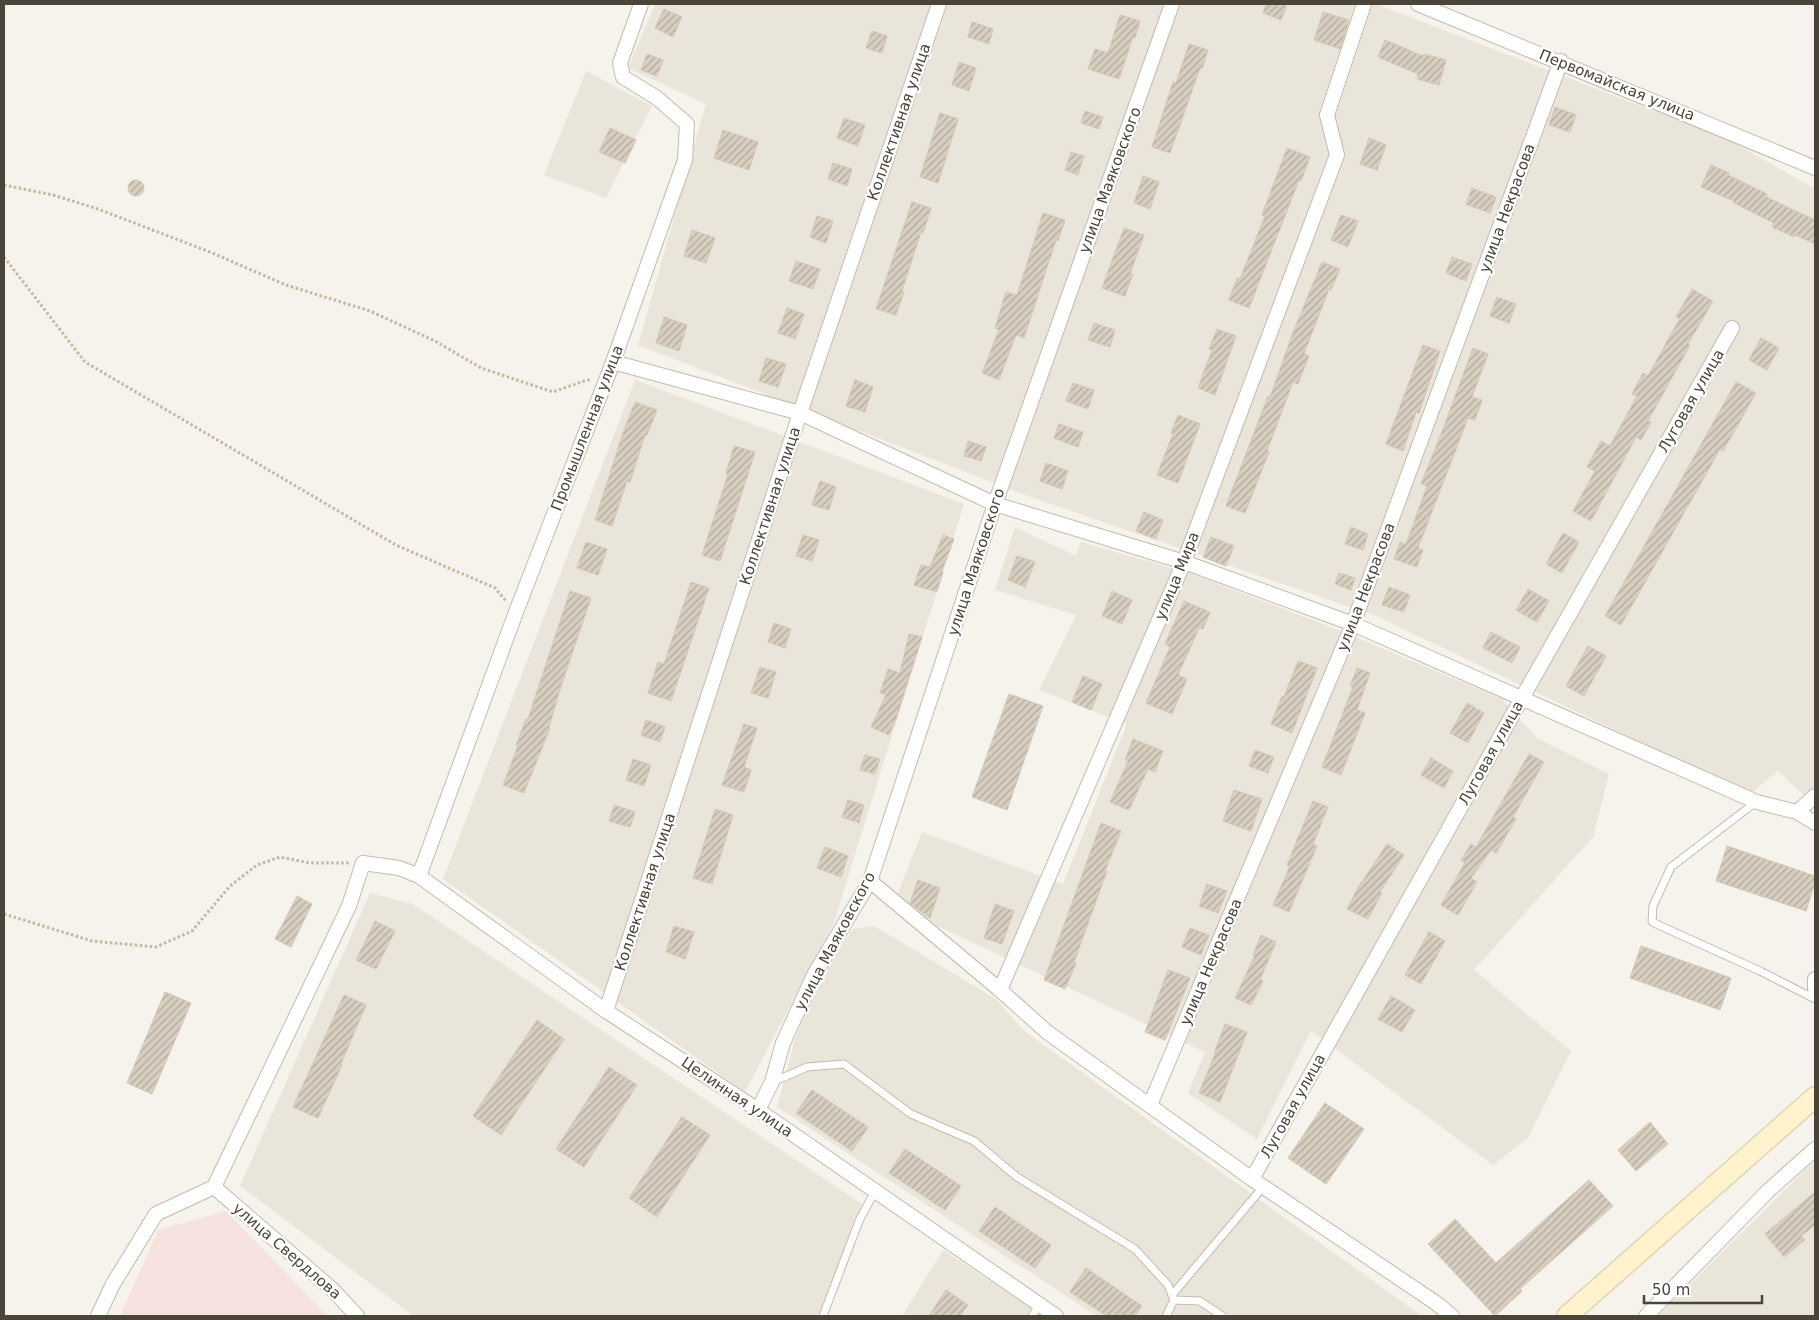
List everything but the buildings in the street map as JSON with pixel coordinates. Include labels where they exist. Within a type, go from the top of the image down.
[{"type":"main road","points":[[1566,1316],[1815,1097]]},
{"type":"street","name":"Промышленная улица","points":[[419,876],[516,612],[613,362],[685,160],[687,124],[657,98],[623,78],[620,63],[641,4]]},
{"type":"street","name":"Коллективная улица","points":[[606,1011],[800,413],[939,4]]},
{"type":"street","name":"улица Маяковского","points":[[758,1110],[772,1082],[783,1043],[815,973],[870,881],[995,504],[1172,4]]},
{"type":"street","name":"улица Мира","points":[[1000,990],[1184,562],[1337,155],[1327,115],[1364,4]]},
{"type":"street","name":"Первомайская улица","points":[[1418,4],[1560,61],[1815,168]]},
{"type":"street","name":"улица Некрасова","points":[[1150,1106],[1353,624],[1560,61]]},
{"type":"street","name":"Луговая улица","points":[[1257,1183],[1522,698],[1732,328]]},
{"type":"street","points":[[613,362],[800,413],[995,504],[1184,562],[1353,624],[1757,802],[1797,812],[1815,823]]},
{"type":"street","points":[[1797,812],[1815,796]]},
{"type":"street","points":[[98,1316],[113,1284],[156,1214],[214,1187],[349,906],[363,862]]},
{"type":"street","name":"Целинная улица","points":[[363,862],[399,868],[419,876],[606,1011],[758,1110],[875,1191],[1035,1311],[1056,1316]]},
{"type":"street","points":[[870,881],[1047,1032],[1257,1183],[1436,1303],[1452,1316]]},
{"type":"street","points":[[1815,978],[1815,989]]},
{"type":"street","points":[[1646,1316],[1768,1191],[1815,1149]]},
{"type":"street","name":"улица Свердлова","points":[[214,1187],[333,1290],[358,1316]]},
{"type":"lane","points":[[1757,802],[1671,867],[1653,906],[1652,922],[1760,971],[1815,1000]]},
{"type":"lane","points":[[772,1082],[807,1067],[844,1064],[911,1114],[974,1141],[1017,1177],[1135,1249],[1168,1285],[1173,1298]]},
{"type":"lane","points":[[1166,1316],[1173,1298],[1257,1183]]},
{"type":"lane","points":[[823,1316],[859,1221],[875,1191]]},
{"type":"lane","points":[[1173,1298],[1200,1301],[1222,1316]]},
{"type":"path","points":[[4,184],[53,195],[98,209],[210,252],[286,285],[370,311],[436,341],[481,368],[553,392],[588,380],[605,381]]},
{"type":"path","points":[[4,257],[85,362],[396,546],[495,588],[516,612]]},
{"type":"path","points":[[4,914],[92,941],[156,946],[192,930],[230,886],[257,865],[280,857],[310,863],[363,862]]},
{"type":"shaded area","points":[[655,4],[1376,4],[1727,139],[1815,189],[1815,806],[1778,771],[1750,794],[1376,616],[1025,495],[638,345],[706,104],[628,68]]},
{"type":"shaded area","points":[[586,71],[652,106],[606,198],[544,175]]},
{"type":"shaded area","points":[[635,380],[964,504],[834,922],[745,1092],[443,879]]},
{"type":"shaded area","points":[[1015,527],[1076,556],[1081,542],[1189,573],[1336,629],[1502,699],[1537,738],[1609,774],[1593,837],[1474,970],[1571,1051],[1528,1138],[1493,1165],[1311,1031],[1257,1139],[1188,1093],[1205,1052],[893,905],[922,832],[1063,884],[1127,724],[1039,690],[1076,615],[995,590]]},
{"type":"shaded area","points":[[370,893],[413,904],[865,1206],[821,1316],[414,1316],[240,1186]]},
{"type":"shaded area","points":[[874,926],[996,999],[1024,1031],[1422,1316],[1097,1316],[777,1107],[795,1039],[823,972],[853,929]]},
{"type":"shaded area","points":[[1815,1162],[1815,1316],[1658,1316],[1807,1168]]},
{"type":"shaded area","points":[[226,1211],[328,1316],[120,1316],[158,1230]]},
{"type":"shaded area","points":[[943,1250],[1043,1316],[902,1316]]}]
